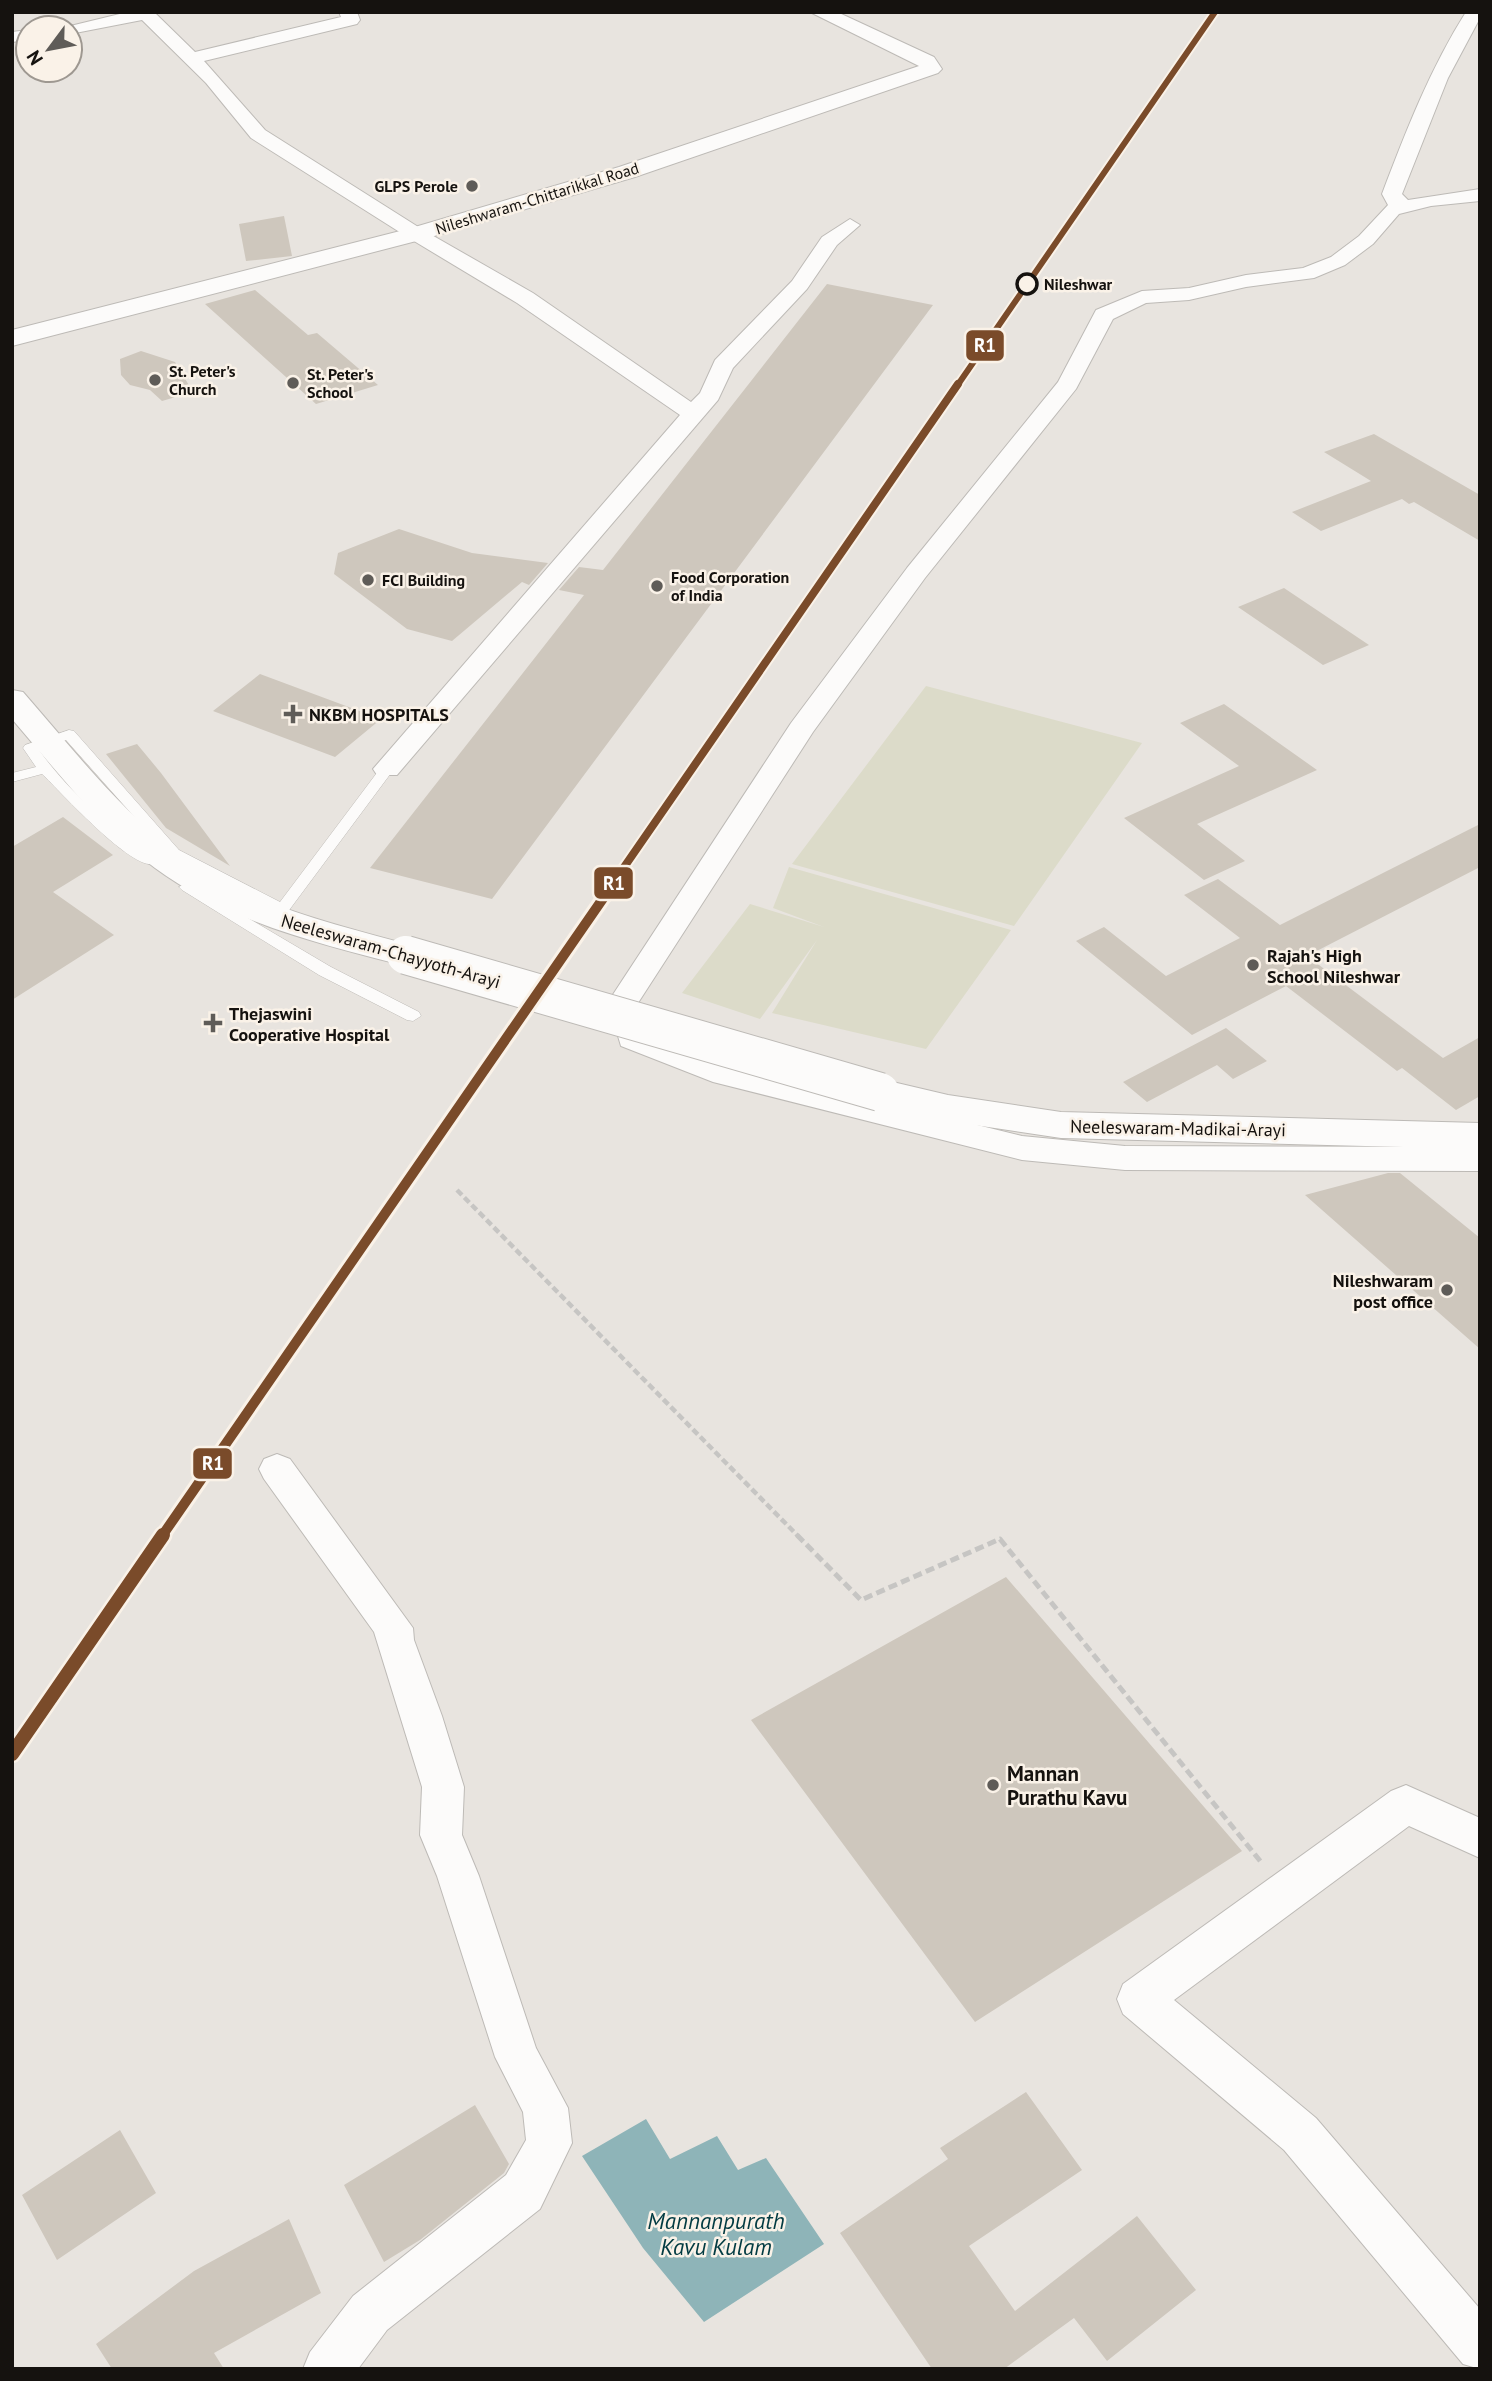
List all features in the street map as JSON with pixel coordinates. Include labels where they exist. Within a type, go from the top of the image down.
[{"type":"main road","name":"Nileshwaram-Chittarikkal Road","points":[[12,338],[416,234],[627,172],[931,69],[927,61],[820,12]]},
{"type":"main road","name":"Neeleswaram-Chayyoth-Arayi","points":[[12,699],[46,754],[168,861],[265,915],[325,935],[880,1092]]},
{"type":"main road","name":"Neeleswaram-Madikai-Arayi","points":[[880,1092],[948,1108],[1061,1125],[1480,1136]]},
{"type":"street","points":[[190,59],[313,32],[351,20],[348,12]]},
{"type":"street","points":[[1404,206],[1394,200],[1392,194],[1457,39],[1475,12]]},
{"type":"street","points":[[84,26],[145,13],[212,79],[258,134],[416,234],[525,298],[693,414]]},
{"type":"street","points":[[1480,195],[1392,210],[1366,240],[1338,261],[1307,274],[1246,281],[1189,294],[1142,298],[1104,315],[1068,384],[916,573],[801,729],[623,1003],[632,1039],[713,1071],[1022,1148],[1125,1158],[1480,1159]]},
{"type":"street","points":[[387,769],[710,395],[723,365],[762,328],[800,285],[829,242],[850,225]]},
{"type":"street","points":[[277,1469],[393,1628],[394,1640],[422,1716],[443,1787],[441,1835],[458,1876],[517,2057],[545,2108],[549,2143],[523,2192],[370,2313],[327,2369]]},
{"type":"street","points":[[1480,1839],[1406,1804],[1139,1999],[1300,2134],[1480,2347]]},
{"type":"lane","points":[[12,778],[69,734],[174,853],[282,910],[387,769]]},
{"type":"lane","points":[[46,754],[120,841],[234,918],[325,971],[413,1016]]},
{"type":"path","points":[[457,1190],[860,1600],[1000,1539],[1285,1892]]},
{"type":"green space","points":[[926,686],[1142,743],[1014,926],[792,864]]},
{"type":"green space","points":[[789,867],[1011,930],[926,1049],[772,1013],[817,940],[760,1019],[682,993],[750,904],[824,927],[773,908]]},
{"type":"water","name":"Mannanpurath Kavu Kulam","points":[[646,2119],[670,2159],[717,2136],[738,2170],[766,2158],[824,2244],[704,2322],[643,2248],[582,2156]]},
{"type":"building","points":[[284,216],[292,256],[246,261],[239,224]]},
{"type":"building","name":"Food Corporation of India","points":[[827,284],[933,305],[492,899],[370,868],[584,595],[559,590],[579,567],[603,570]]},
{"type":"building","name":"St. Peter's School","points":[[255,290],[308,335],[317,333],[378,385],[316,404],[205,304]]},
{"type":"building","name":"St. Peter's Church","points":[[141,351],[175,362],[193,392],[162,401],[150,390],[130,385],[121,375],[120,359]]},
{"type":"building","points":[[1374,434],[1480,495],[1480,541],[1414,502],[1409,504],[1402,499],[1321,531],[1292,512],[1371,481],[1324,452]]},
{"type":"building","name":"FCI Building","points":[[399,529],[472,553],[548,563],[529,585],[522,582],[452,641],[407,629],[334,574],[338,553]]},
{"type":"building","points":[[1284,588],[1369,645],[1323,665],[1238,607]]},
{"type":"building","name":"NKBM HOSPITALS","points":[[260,674],[381,719],[335,757],[213,711]]},
{"type":"building","points":[[1224,704],[1317,770],[1197,824],[1245,861],[1204,880],[1124,818],[1239,766],[1180,723]]},
{"type":"building","points":[[137,744],[230,866],[166,828],[106,754]]},
{"type":"building","points":[[63,817],[113,855],[53,892],[114,935],[12,1000],[12,847]]},
{"type":"building","name":"Rajah's High School Nileshwar","points":[[1480,824],[1480,867],[1307,956],[1443,1058],[1480,1037],[1480,1096],[1456,1110],[1402,1068],[1397,1071],[1286,986],[1192,1035],[1076,941],[1104,927],[1166,976],[1240,938],[1184,895],[1218,879],[1280,925]]},
{"type":"building","points":[[1226,1028],[1267,1061],[1233,1079],[1217,1065],[1147,1102],[1123,1082]]},
{"type":"building","name":"Nileshwaram post office","points":[[1388,1173],[1400,1173],[1480,1238],[1480,1349],[1305,1195]]},
{"type":"building","name":"Mannan Purathu Kavu","points":[[1006,1577],[1242,1851],[975,2022],[751,1720]]},
{"type":"building","points":[[1026,2092],[1082,2170],[969,2246],[1015,2311],[1137,2216],[1196,2290],[1107,2361],[1074,2318],[1004,2369],[932,2369],[840,2233],[948,2159],[940,2148]]},
{"type":"building","points":[[475,2105],[509,2164],[504,2173],[420,2240],[384,2262],[344,2185]]},
{"type":"building","points":[[120,2130],[156,2193],[57,2260],[22,2195]]},
{"type":"building","points":[[289,2219],[321,2293],[214,2353],[224,2369],[112,2369],[96,2344],[194,2271]]},
{"type":"transit line","name":"R1","points":[[12,1754],[1215,12]]},
{"type":"place","name":"GLPS Perole","points":[[472,186]]},
{"type":"place","name":"Nileshwar","points":[[1027,284]]},
{"type":"place","name":"St. Peter's Church","points":[[155,380]]},
{"type":"place","name":"St. Peter's School","points":[[293,383]]},
{"type":"place","name":"FCI Building","points":[[368,580]]},
{"type":"place","name":"Food Corporation of India","points":[[657,586]]},
{"type":"place","name":"NKBM HOSPITALS","points":[[293,714]]},
{"type":"place","name":"Rajah's High School Nileshwar","points":[[1253,965]]},
{"type":"place","name":"Thejaswini Cooperative Hospital","points":[[213,1023]]},
{"type":"place","name":"Nileshwaram post office","points":[[1447,1290]]},
{"type":"place","name":"Mannan Purathu Kavu","points":[[993,1785]]}]
